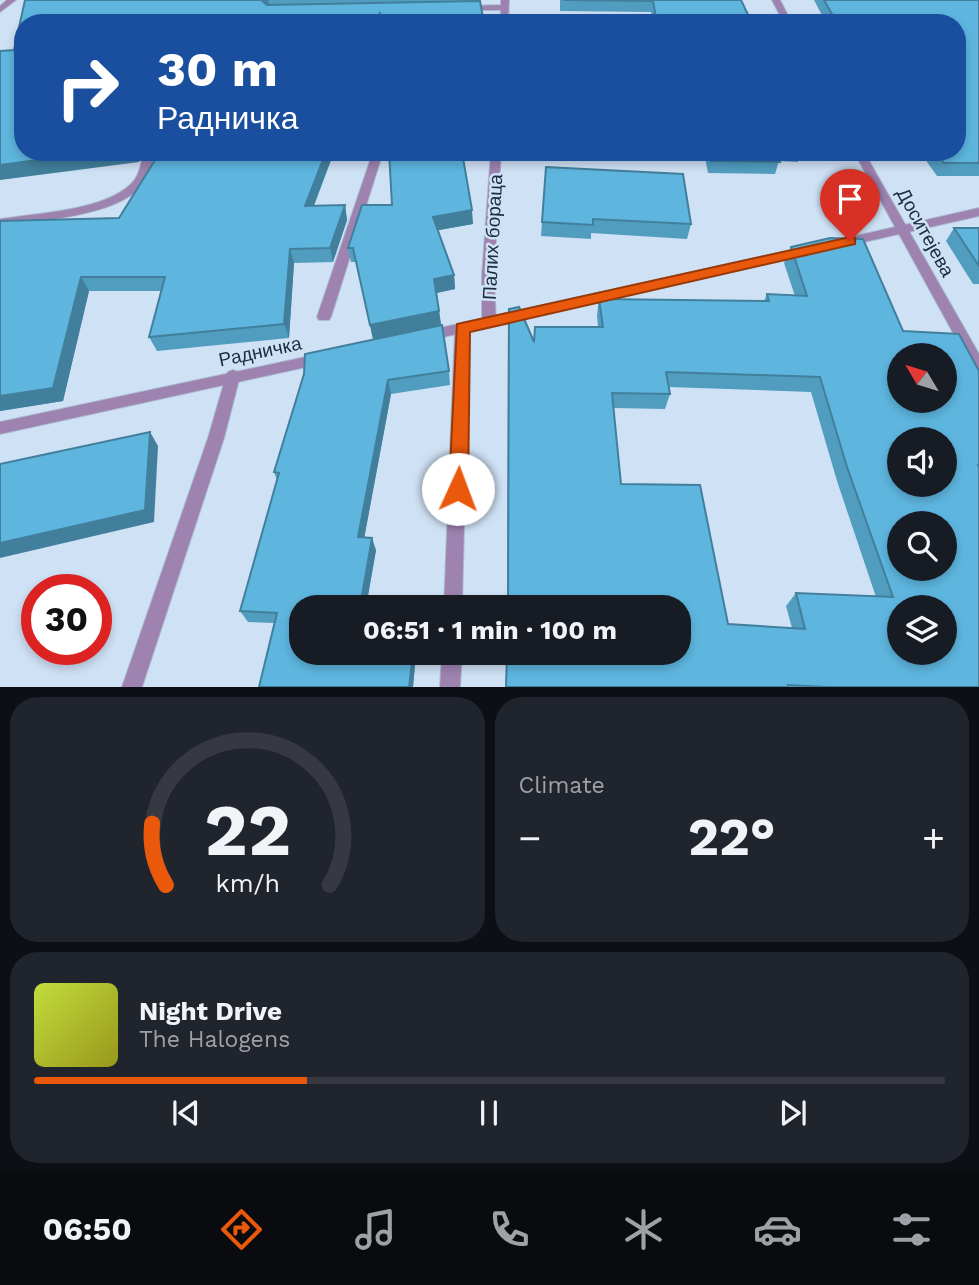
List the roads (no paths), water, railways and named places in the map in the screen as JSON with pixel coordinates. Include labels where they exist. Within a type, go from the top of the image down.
[{"type":"street","points":[[0,10],[12,0]]},
{"type":"street","points":[[449,8],[505,4]]},
{"type":"street","points":[[0,223],[90,207],[116,199],[135,186],[145,172],[147,161]]},
{"type":"street","points":[[324,317],[375,161]]},
{"type":"street","name":"Палих бораца","points":[[489,322],[488,275],[495,161]]},
{"type":"street","name":"Доситејева","points":[[864,161],[979,367]]},
{"type":"street","points":[[409,340],[979,212]]},
{"type":"street","points":[[453,595],[462,328]]},
{"type":"street","name":"Радничка","points":[[0,428],[342,354]]},
{"type":"street","points":[[132,687],[216,439],[233,376]]},
{"type":"street","points":[[450,687],[451,665]]}]
